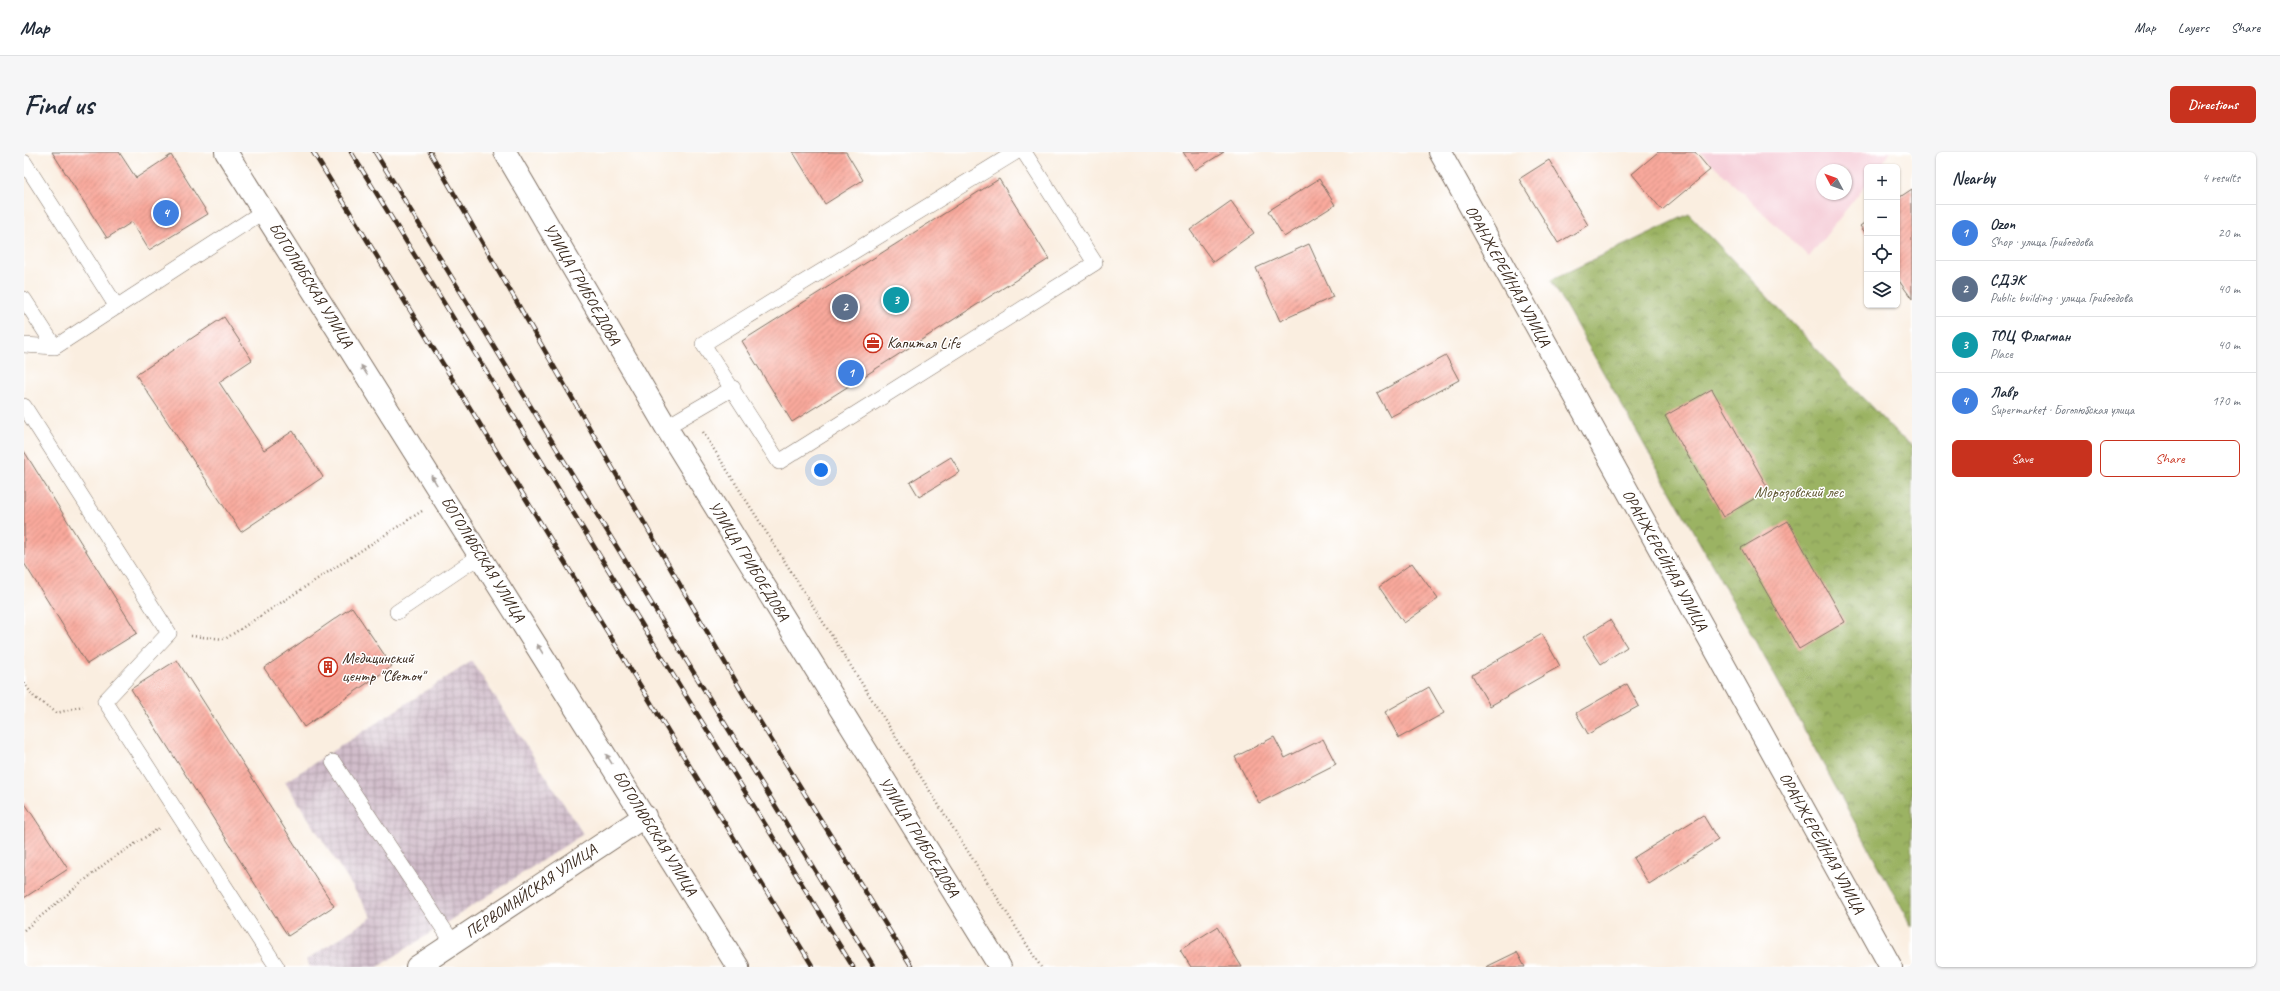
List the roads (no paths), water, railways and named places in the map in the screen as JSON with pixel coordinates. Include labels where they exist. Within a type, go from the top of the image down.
[{"type":"street","name":"БОГОЛЮБСКАЯ УЛИЦА","points":[[226,152],[645,816],[738,967]]},
{"type":"street","name":"УЛИЦА ГРИБОЕДОВА","points":[[505,152],[666,427],[1000,967]]},
{"type":"street","name":"ОРАНЖЕРЕЙНАЯ УЛИЦА","points":[[1440,152],[1891,967]]},
{"type":"street","name":"ПЕРВОМАЙСКАЯ УЛИЦА","points":[[417,967],[645,816]]},
{"type":"lane","points":[[1016,152],[703,344],[733,388],[779,462],[1095,263],[1024,152]]},
{"type":"lane","points":[[24,162],[117,307]]},
{"type":"lane","points":[[24,346],[55,347],[264,211]]},
{"type":"lane","points":[[24,299],[55,347]]},
{"type":"lane","points":[[666,427],[733,388]]},
{"type":"lane","points":[[24,406],[169,633],[105,700],[277,967]]},
{"type":"lane","points":[[397,612],[481,556]]},
{"type":"lane","points":[[333,762],[453,943]]},
{"type":"railway","points":[[313,152],[813,967]]},
{"type":"railway","points":[[351,152],[853,967]]},
{"type":"railway","points":[[375,152],[874,967]]},
{"type":"railway","points":[[430,152],[746,699],[912,967]]},
{"type":"place","name":"Лавр","points":[[166,213]]},
{"type":"place","name":"ТОЦ Флагман","points":[[896,300]]},
{"type":"place","name":"СДЭК","points":[[845,307]]},
{"type":"place","name":"Капитал Life","points":[[873,343]]},
{"type":"place","name":"Ozon","points":[[851,373]]},
{"type":"place","name":"Медицинский центр \"Светоч\"","points":[[328,667]]},
{"type":"park label","name":"Морозовский лес","points":[[1799,492]]}]
